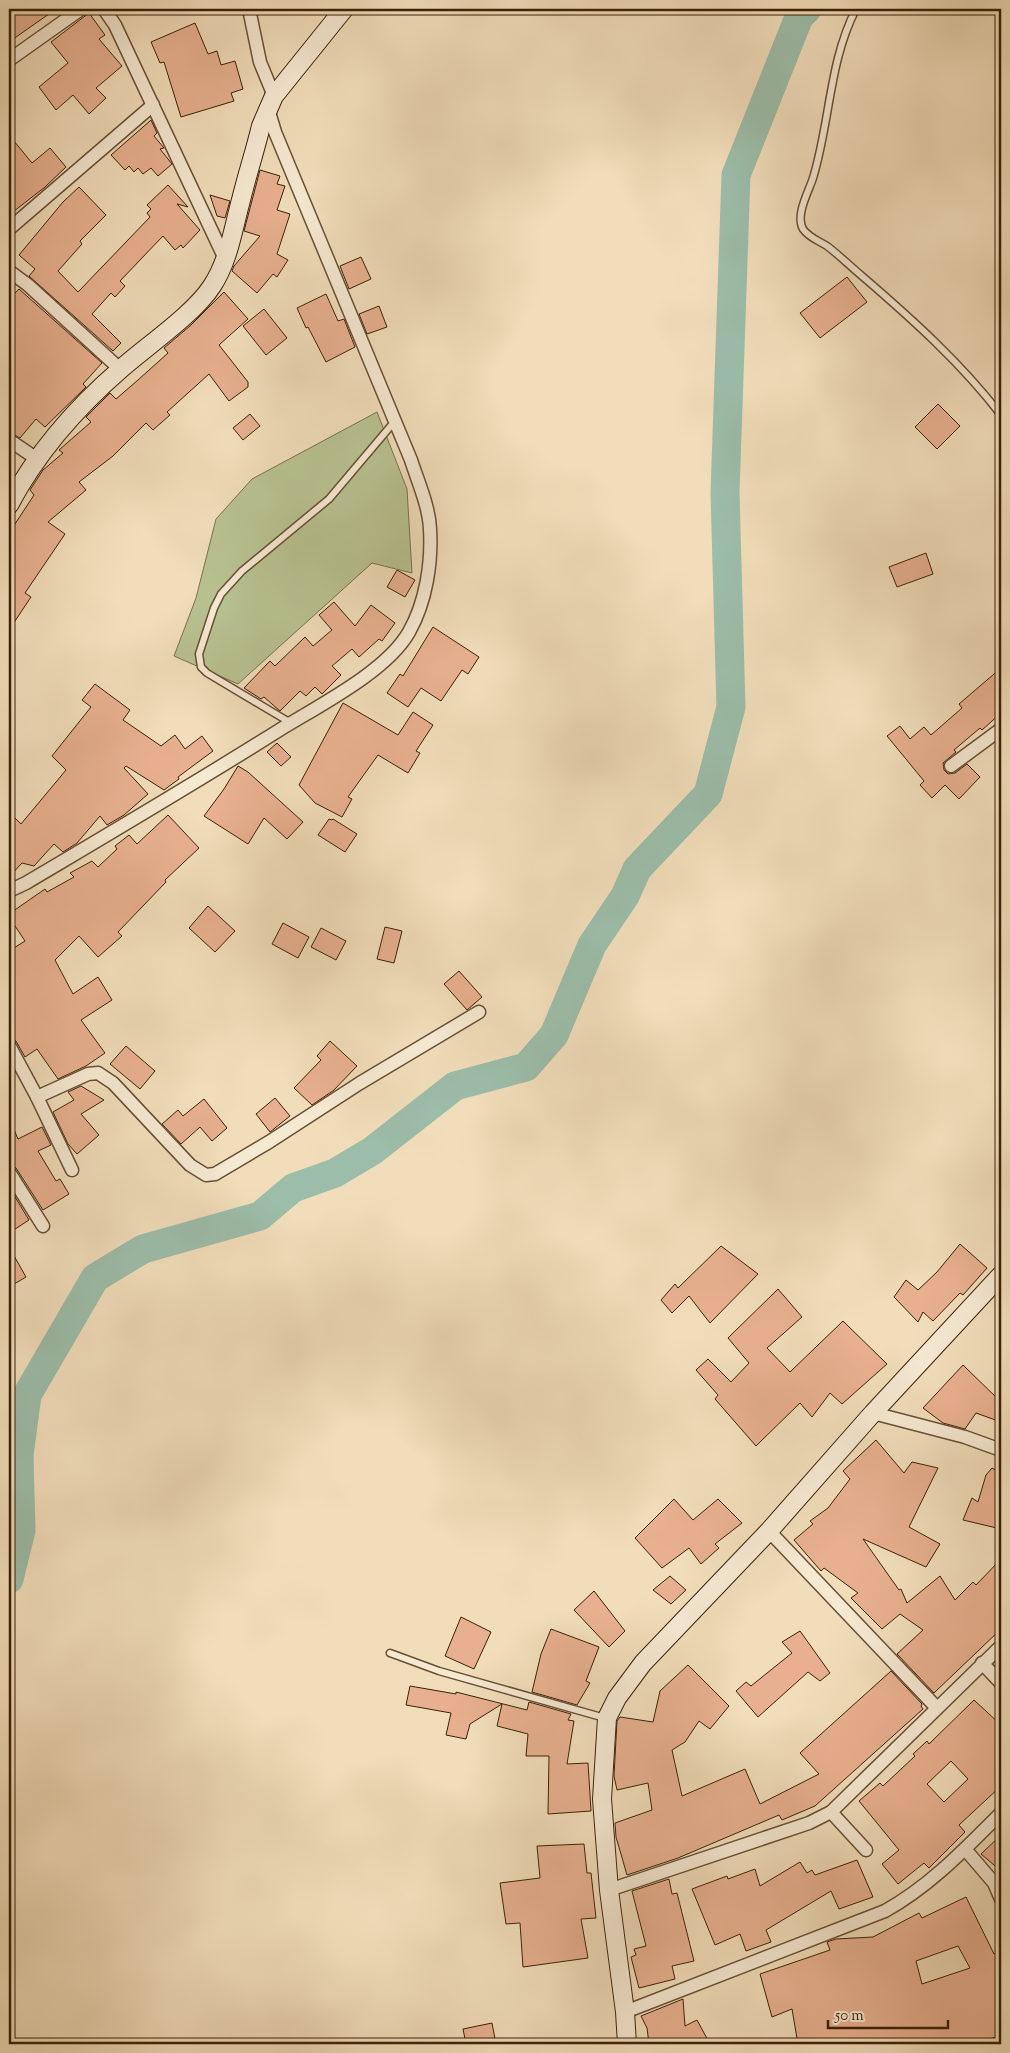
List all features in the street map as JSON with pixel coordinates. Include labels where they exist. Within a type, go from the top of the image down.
[{"type":"street","points":[[9,60],[81,9]]},
{"type":"street","points":[[104,9],[115,25],[225,259]]},
{"type":"street","points":[[9,891],[26,883],[155,807],[361,678],[390,657],[409,632],[421,605],[429,570],[430,528],[425,501],[395,422],[276,132],[271,102],[249,9]]},
{"type":"street","points":[[9,505],[37,459],[78,412],[120,370],[186,314],[211,288],[225,259],[261,126],[271,102],[344,9]]},
{"type":"street","points":[[9,229],[153,105]]},
{"type":"street","points":[[9,271],[28,285],[120,370]]},
{"type":"street","points":[[9,440],[37,459]]},
{"type":"street","points":[[950,766],[1001,729]]},
{"type":"street","points":[[37,1097],[88,1074],[98,1073],[113,1083],[190,1165],[206,1175],[215,1174],[270,1142],[360,1082],[478,1012]]},
{"type":"street","points":[[9,1045],[37,1097],[72,1170]]},
{"type":"street","points":[[10,1174],[43,1226]]},
{"type":"street","points":[[627,2044],[625,2012],[609,1890],[602,1799],[607,1718],[617,1698],[643,1663],[769,1531],[873,1413],[1001,1275]]},
{"type":"street","points":[[873,1413],[964,1437],[1001,1450]]},
{"type":"street","points":[[769,1531],[937,1708]]},
{"type":"street","points":[[609,1890],[809,1823],[831,1812],[1001,1646]]},
{"type":"street","points":[[982,1663],[1001,1684]]},
{"type":"street","points":[[831,1812],[866,1850]]},
{"type":"street","points":[[625,2012],[885,1911],[923,1886],[965,1849],[1001,1813]]},
{"type":"street","points":[[965,1849],[994,1883],[1001,1899]]},
{"type":"lane","points":[[279,9],[293,9]]},
{"type":"lane","points":[[856,9],[849,22],[841,48],[814,176],[802,208],[802,228],[839,256],[924,330],[985,395],[1001,415]]},
{"type":"lane","points":[[291,723],[207,673],[201,667],[199,654],[214,608],[220,594],[242,571],[329,499],[395,422]]},
{"type":"lane","points":[[390,1653],[439,1671],[607,1718]]},
{"type":"green space","points":[[377,412],[407,489],[412,573],[372,563],[238,684],[174,656],[196,598],[216,519],[252,479]]},
{"type":"building","points":[[9,9],[56,9],[9,42]]},
{"type":"building","points":[[89,13],[105,35],[99,39],[122,66],[96,88],[106,98],[89,114],[73,95],[56,110],[39,87],[68,63],[51,42]]},
{"type":"building","points":[[195,23],[208,54],[217,51],[221,65],[235,61],[243,89],[231,93],[234,101],[181,117],[164,62],[160,63],[151,42]]},
{"type":"building","points":[[151,120],[157,133],[154,136],[164,148],[160,149],[172,164],[158,176],[151,168],[143,174],[138,168],[134,172],[129,166],[125,170],[111,155]]},
{"type":"building","points":[[9,135],[32,163],[50,148],[66,167],[45,187],[9,215]]},
{"type":"building","points":[[260,170],[280,176],[277,184],[285,186],[277,210],[290,214],[277,254],[288,260],[277,277],[273,274],[257,293],[232,271],[234,266],[260,236],[244,231]]},
{"type":"building","points":[[168,185],[188,207],[177,204],[200,230],[183,248],[181,245],[175,250],[163,236],[120,281],[125,286],[115,297],[111,293],[92,314],[121,343],[113,351],[29,276],[35,269],[19,255],[63,202],[79,187],[106,215],[80,241],[82,244],[58,271],[78,292],[150,217],[147,213],[151,209],[147,205]]},
{"type":"building","points":[[210,195],[230,201],[225,218],[217,216]]},
{"type":"building","points":[[361,257],[371,279],[349,289],[340,266]]},
{"type":"building","points":[[847,277],[867,302],[820,338],[800,313]]},
{"type":"building","points":[[19,289],[102,363],[83,384],[86,387],[45,427],[36,419],[20,438],[9,432],[9,299]]},
{"type":"building","points":[[224,292],[248,319],[219,345],[248,382],[248,387],[229,401],[209,374],[167,412],[170,415],[153,430],[146,423],[113,456],[79,482],[86,490],[48,522],[65,534],[25,593],[31,597],[9,630],[9,533],[34,495],[30,490],[43,470],[63,453],[59,450],[91,422],[86,417],[110,393],[116,399],[168,353],[164,348],[190,326]]},
{"type":"building","points":[[326,294],[338,321],[344,319],[355,347],[326,362],[308,327],[306,328],[297,308]]},
{"type":"building","points":[[379,306],[387,327],[367,334],[359,314]]},
{"type":"building","points":[[264,309],[287,338],[266,355],[243,326]]},
{"type":"building","points":[[938,404],[960,426],[937,449],[915,427]]},
{"type":"building","points":[[250,414],[260,426],[243,440],[233,428]]},
{"type":"building","points":[[926,553],[933,574],[897,587],[889,567]]},
{"type":"building","points":[[397,570],[415,580],[405,597],[387,587]]},
{"type":"building","points":[[334,602],[355,626],[371,605],[395,623],[382,641],[379,639],[359,657],[352,649],[332,666],[341,675],[322,694],[315,687],[306,696],[300,691],[280,711],[264,697],[261,699],[244,688],[270,661],[275,666],[305,637],[313,646],[332,630],[319,615]]},
{"type":"building","points":[[433,627],[479,657],[468,674],[462,670],[441,701],[421,688],[408,707],[387,693],[400,674],[403,676]]},
{"type":"building","points":[[1001,668],[1001,713],[982,730],[980,728],[954,750],[956,752],[943,763],[944,770],[948,774],[955,773],[967,764],[980,777],[959,799],[945,785],[932,798],[920,785],[924,781],[887,736],[900,726],[910,739],[924,727],[931,735],[962,708],[959,704]]},
{"type":"building","points":[[95,684],[130,710],[123,720],[161,746],[175,735],[185,749],[202,736],[213,751],[164,790],[126,766],[124,768],[148,794],[124,815],[107,825],[100,816],[77,843],[63,852],[54,844],[34,866],[22,863],[9,877],[9,812],[21,824],[66,770],[52,756],[91,707],[82,700]]},
{"type":"building","points":[[343,703],[398,735],[413,712],[433,725],[416,751],[420,753],[408,773],[378,755],[348,797],[352,799],[342,817],[315,803],[299,785]]},
{"type":"building","points":[[277,743],[291,757],[281,766],[267,752]]},
{"type":"building","points":[[238,766],[248,772],[303,822],[287,839],[264,818],[248,844],[204,816]]},
{"type":"building","points":[[168,815],[199,848],[165,880],[166,882],[118,932],[122,936],[98,957],[79,936],[55,960],[73,994],[98,977],[112,1000],[81,1020],[105,1053],[86,1066],[58,1079],[37,1049],[25,1057],[16,1041],[9,1037],[9,951],[25,941],[9,917],[9,914],[45,889],[47,892],[74,877],[70,873],[92,861],[98,867],[117,849],[115,846],[129,835],[137,844]]},
{"type":"building","points":[[329,819],[333,819],[357,834],[345,852],[318,835]]},
{"type":"building","points":[[208,906],[235,931],[215,952],[189,928]]},
{"type":"building","points":[[283,923],[309,937],[298,958],[272,944]]},
{"type":"building","points":[[385,927],[402,931],[394,963],[377,959]]},
{"type":"building","points":[[321,928],[346,941],[336,960],[311,947]]},
{"type":"building","points":[[459,971],[482,997],[467,1010],[444,984]]},
{"type":"building","points":[[330,1041],[357,1066],[334,1090],[312,1105],[294,1088],[321,1060],[317,1056]]},
{"type":"building","points":[[126,1046],[155,1071],[140,1089],[110,1064]]},
{"type":"building","points":[[81,1086],[104,1100],[81,1114],[99,1135],[77,1154],[68,1144],[53,1112],[74,1100],[68,1092]]},
{"type":"building","points":[[275,1098],[290,1116],[270,1132],[256,1114]]},
{"type":"building","points":[[204,1099],[227,1128],[212,1141],[200,1127],[181,1144],[162,1124],[178,1110],[183,1116]]},
{"type":"building","points":[[9,1118],[18,1139],[42,1127],[51,1145],[38,1151],[56,1181],[60,1179],[69,1194],[43,1210],[16,1168],[9,1164]]},
{"type":"building","points":[[9,1187],[29,1220],[9,1233]]},
{"type":"building","points":[[960,1244],[987,1268],[963,1295],[960,1293],[933,1321],[923,1312],[918,1322],[894,1297],[906,1280],[918,1290],[937,1272]]},
{"type":"building","points":[[721,1246],[758,1274],[710,1323],[689,1296],[672,1313],[661,1300],[675,1284],[678,1288]]},
{"type":"building","points":[[9,1247],[26,1277],[9,1287]]},
{"type":"building","points":[[778,1289],[802,1317],[767,1348],[790,1372],[843,1321],[887,1364],[842,1404],[830,1393],[812,1417],[800,1403],[756,1446],[715,1399],[718,1395],[696,1370],[708,1359],[731,1382],[749,1363],[728,1338]]},
{"type":"building","points":[[963,1365],[1001,1402],[1001,1422],[976,1413],[965,1429],[943,1423],[923,1408]]},
{"type":"building","points":[[876,1440],[904,1473],[912,1462],[938,1468],[909,1527],[940,1544],[926,1567],[863,1539],[899,1590],[901,1589],[907,1603],[940,1576],[955,1600],[973,1582],[976,1585],[1001,1559],[1001,1629],[934,1693],[897,1654],[923,1630],[900,1614],[882,1629],[851,1598],[858,1593],[824,1568],[821,1571],[794,1540],[813,1524],[810,1521],[828,1508],[850,1479],[843,1471]]},
{"type":"building","points":[[992,1468],[1001,1473],[1001,1529],[963,1520],[972,1498],[978,1502],[986,1475]]},
{"type":"building","points":[[674,1499],[693,1520],[718,1499],[742,1523],[715,1544],[719,1548],[701,1564],[689,1548],[662,1568],[635,1538]]},
{"type":"building","points":[[670,1576],[686,1590],[671,1604],[653,1590]]},
{"type":"building","points":[[594,1591],[625,1631],[609,1647],[574,1610]]},
{"type":"building","points":[[461,1617],[491,1632],[474,1669],[445,1656]]},
{"type":"building","points":[[551,1629],[599,1647],[586,1681],[590,1683],[577,1705],[532,1692],[541,1654]]},
{"type":"building","points":[[800,1631],[830,1673],[820,1681],[808,1672],[758,1717],[736,1691],[746,1682],[751,1686],[792,1653],[782,1642]]},
{"type":"building","points":[[688,1665],[729,1706],[710,1729],[699,1721],[685,1742],[672,1750],[682,1796],[745,1769],[760,1804],[819,1774],[800,1753],[891,1671],[922,1704],[923,1709],[815,1806],[782,1820],[779,1815],[678,1858],[627,1875],[616,1837],[615,1823],[652,1810],[648,1783],[617,1790],[614,1776],[617,1721],[620,1717],[653,1722],[660,1691]]},
{"type":"building","points":[[410,1686],[456,1694],[456,1692],[527,1710],[529,1702],[571,1714],[568,1720],[574,1721],[567,1764],[588,1763],[591,1811],[548,1814],[549,1756],[526,1756],[528,1734],[497,1726],[502,1704],[470,1724],[466,1739],[446,1735],[451,1713],[406,1705]]},
{"type":"building","points":[[974,1700],[1001,1725],[1001,1786],[959,1825],[965,1832],[929,1868],[924,1863],[898,1884],[882,1864],[899,1850],[859,1801],[880,1783],[883,1786],[915,1756],[913,1754],[927,1741],[929,1744]],"holes":[[[951,1761],[968,1779],[944,1802],[927,1784]]]},
{"type":"building","points":[[1001,1835],[1001,1871],[981,1854]]},
{"type":"building","points":[[584,1844],[587,1873],[591,1873],[596,1918],[581,1919],[588,1958],[523,1967],[520,1923],[506,1924],[500,1883],[540,1878],[537,1846]]},
{"type":"building","points":[[857,1860],[873,1897],[839,1909],[831,1891],[766,1930],[771,1942],[746,1951],[740,1934],[715,1945],[692,1889],[727,1876],[728,1879],[755,1869],[760,1886],[800,1862],[807,1873],[812,1870],[815,1875]]},
{"type":"building","points":[[669,1879],[672,1894],[677,1893],[694,1961],[672,1966],[675,1979],[639,1988],[631,1957],[636,1955],[634,1949],[646,1946],[632,1891]]},
{"type":"building","points":[[966,1897],[994,1954],[998,1952],[1001,1963],[1001,2035],[978,2044],[798,2044],[792,2009],[772,2017],[760,1974],[830,1950],[827,1942],[836,1939],[873,1937],[919,1913],[922,1918]],"holes":[[[958,1946],[970,1968],[922,1984],[916,1961]]]},
{"type":"building","points":[[683,1999],[685,2026],[697,2020],[710,2044],[649,2044],[647,2028],[641,2016]]},
{"type":"building","points":[[492,2023],[496,2044],[466,2044],[463,2029]]},
{"type":"waterway","points":[[9,1579],[21,1530],[19,1455],[27,1395],[95,1278],[143,1249],[260,1216],[293,1188],[335,1173],[372,1151],[455,1086],[526,1067],[554,1035],[592,945],[625,896],[637,869],[708,794],[731,707],[725,493],[736,175],[799,17],[807,9]]}]
